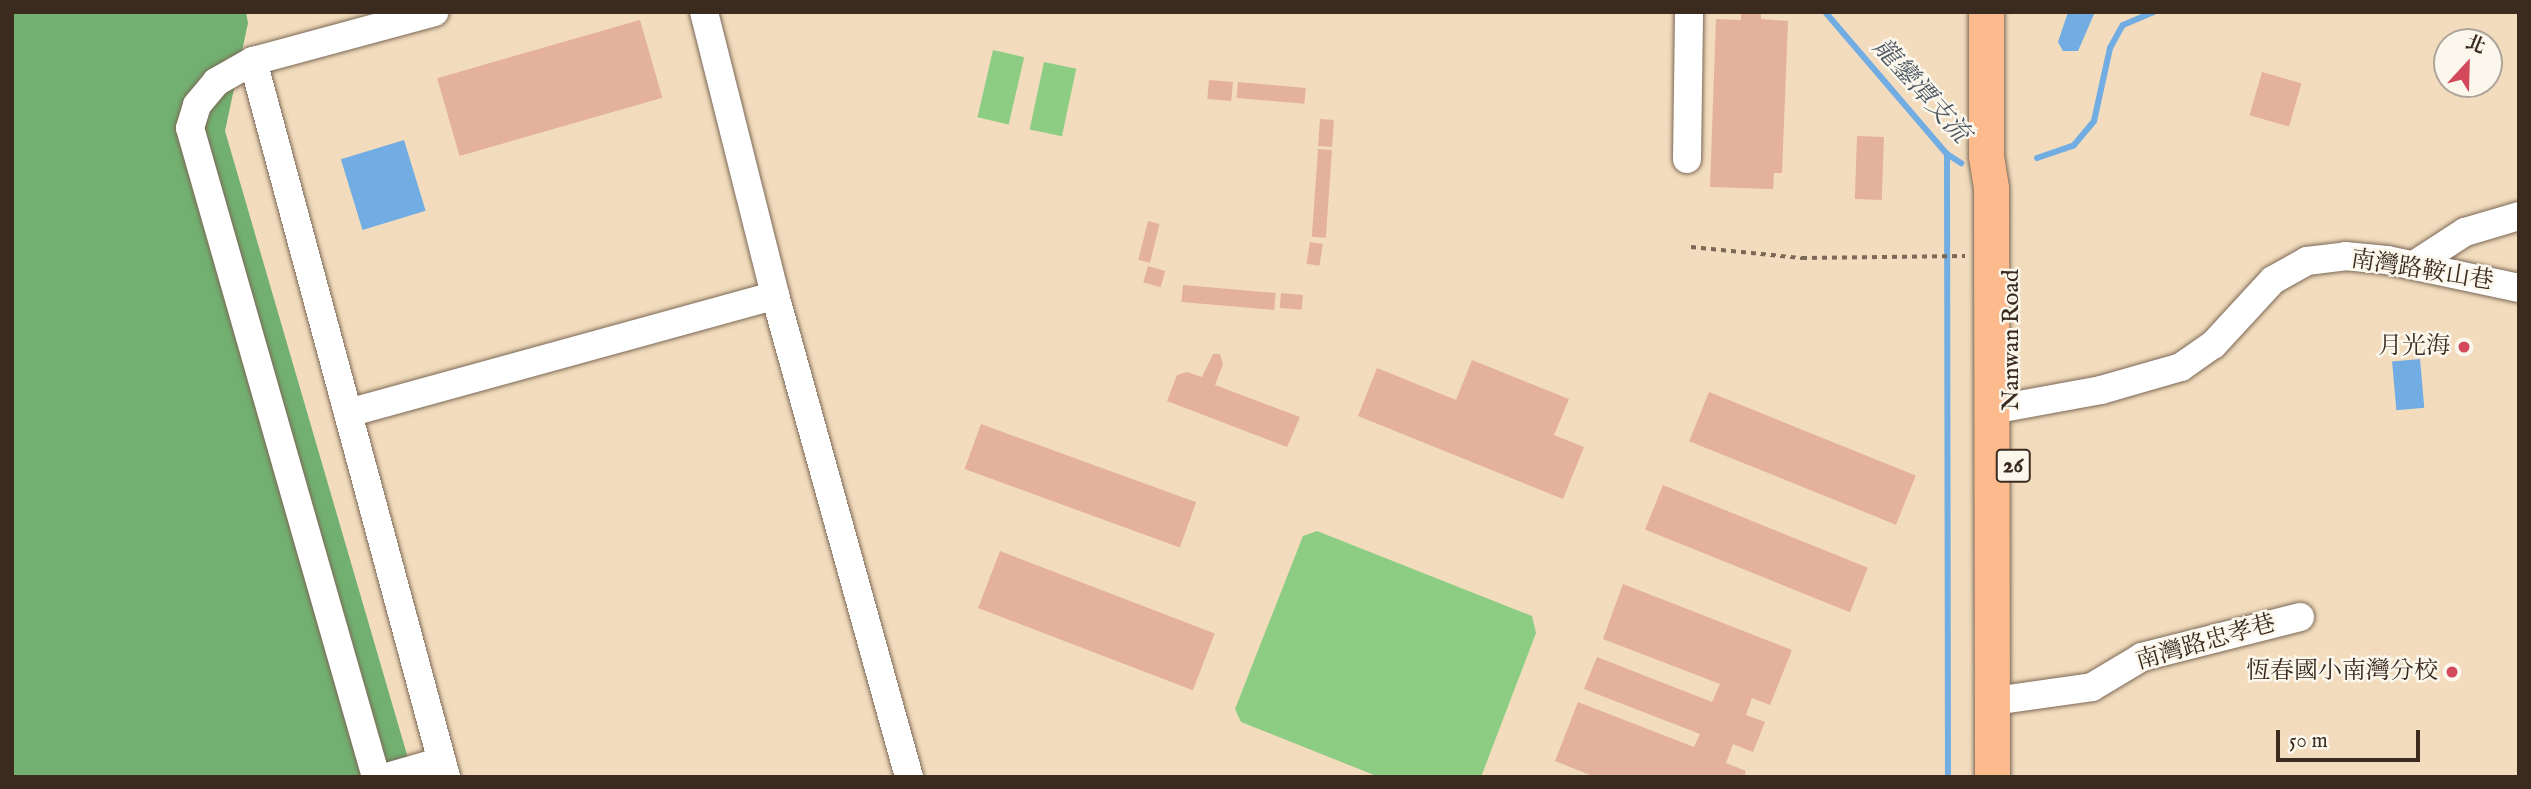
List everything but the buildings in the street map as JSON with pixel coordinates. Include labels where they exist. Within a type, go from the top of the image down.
[{"type":"main road","name":"26","points":[[1986,12],[2001,90]]},
{"type":"main road","name":"26","points":[[1998,156],[2001,90],[2010,12]]},
{"type":"main road","name":"Nanwan Road","points":[[1998,156],[1992,256],[2002,408]]},
{"type":"main road","name":"Nanwan Road","points":[[1998,156],[2003,700],[2013,777]]},
{"type":"main road","name":"Nanwan Road","points":[[1992,777],[2003,700]]},
{"type":"street","points":[[376,777],[190,128],[197,105],[216,82],[253,61],[435,12]]},
{"type":"street","points":[[704,12],[775,295],[909,777]]},
{"type":"street","points":[[1687,159],[1689,12]]},
{"type":"street","points":[[253,61],[444,769],[387,777]]},
{"type":"street","points":[[2414,265],[2465,232],[2513,222]]},
{"type":"street","name":"南灣路鞍山巷","points":[[2002,408],[2101,390],[2181,367],[2213,345],[2273,280],[2308,261],[2345,256],[2414,265],[2519,288]]},
{"type":"street","points":[[348,413],[775,295]]},
{"type":"street","name":"南灣路忠孝巷","points":[[2003,700],[2092,687],[2142,657],[2300,617]]},
{"type":"path","points":[[1691,247],[1802,258],[1992,256]]},
{"type":"green space","points":[[12,12],[246,12],[248,23],[225,131],[410,765],[364,777],[12,777]]},
{"type":"green space","points":[[993,50],[1024,57],[1009,124],[977,117]]},
{"type":"green space","points":[[1044,62],[1076,69],[1062,136],[1030,129]]},
{"type":"green space","points":[[1317,531],[1532,616],[1536,633],[1481,777],[1379,777],[1241,722],[1235,709],[1303,536]]},
{"type":"water","points":[[2068,12],[2095,12],[2078,51],[2063,51],[2058,42]]},
{"type":"water","points":[[404,140],[426,211],[363,230],[341,159]]},
{"type":"water","points":[[2420,359],[2424,408],[2396,410],[2392,361]]},
{"type":"waterway","name":"龍鑾潭支流","points":[[2037,158],[2074,145],[2094,121],[2110,48],[2123,25],[2154,12]]},
{"type":"waterway","name":"龍鑾潭支流","points":[[1826,13],[1947,154],[1961,163]]},
{"type":"waterway","points":[[1947,154],[1948,777]]},
{"type":"place","name":"月光海","points":[[2464,347]]},
{"type":"place","name":"恆春國小南灣分校","points":[[2452,672]]}]
